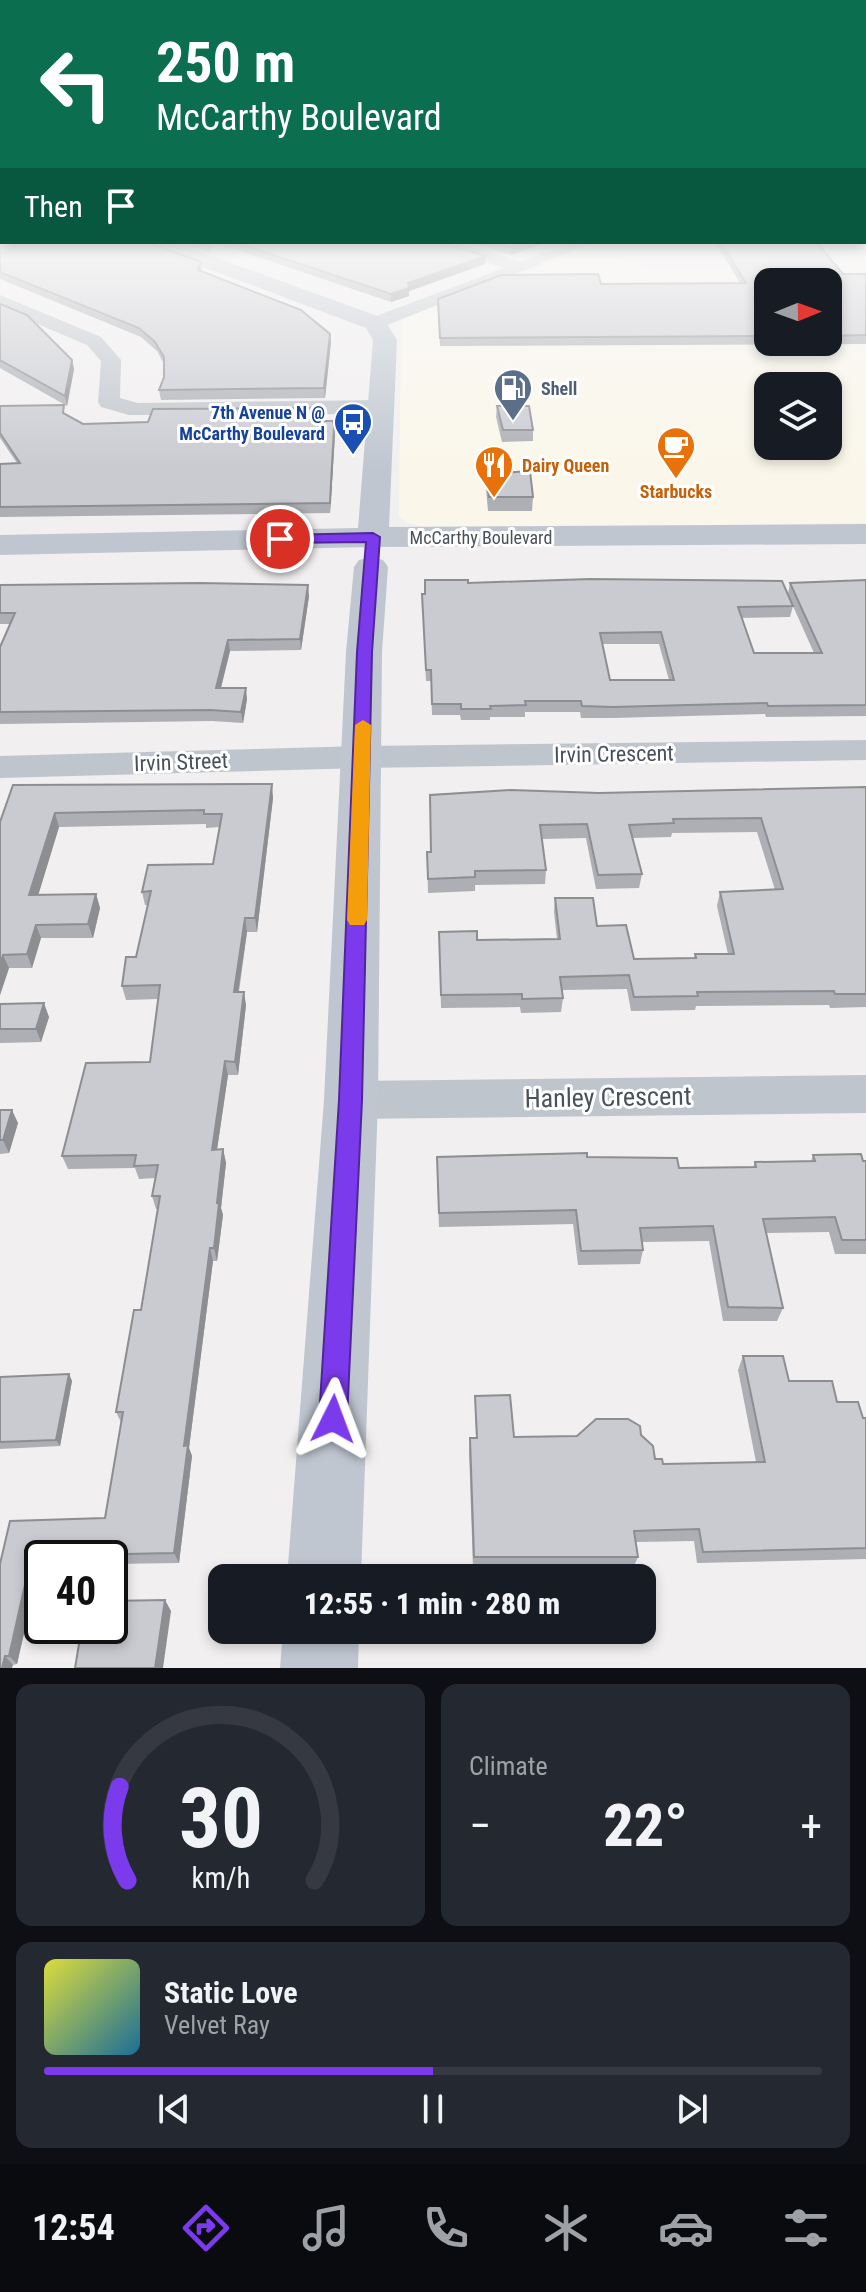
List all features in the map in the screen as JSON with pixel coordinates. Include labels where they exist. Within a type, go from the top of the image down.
[{"type":"street","points":[[28,313],[94,341],[111,360],[109,402],[137,410],[382,407]]},
{"type":"street","points":[[325,1564],[351,1100],[364,652],[385,340],[375,323],[347,313]]},
{"type":"street","points":[[375,323],[400,313]]},
{"type":"street","name":"McCarthy Boulevard","points":[[0,570],[372,552],[866,534]]},
{"type":"street","name":"McCarthy Boulevard","points":[[0,545],[866,561]]},
{"type":"street","name":"Irvin Crescent","points":[[363,757],[866,750]]},
{"type":"street","name":"Irvin Street","points":[[0,767],[363,757]]},
{"type":"street","name":"Hanley Crescent","points":[[351,1100],[866,1094]]},
{"type":"street","points":[[319,1668],[320,1644]]},
{"type":"shaded area","points":[[418,313],[754,313],[754,356],[842,356],[842,313],[866,313],[866,523],[425,528],[399,516],[401,319]]},
{"type":"building","points":[[0,313],[27,315],[72,360],[65,396],[0,360]]},
{"type":"building","points":[[101,313],[304,313],[330,334],[324,388],[159,390],[164,377],[164,357],[155,342],[139,328]]},
{"type":"building","points":[[439,313],[754,313],[754,336],[440,338]]},
{"type":"building","points":[[842,313],[866,313],[866,335],[842,336]]},
{"type":"building","points":[[64,405],[63,413],[83,424],[148,422],[153,409],[322,408],[320,421],[333,421],[334,426],[330,503],[0,507],[0,464],[20,463],[0,433],[0,406]]},
{"type":"building","points":[[497,406],[529,406],[533,430],[503,430]]},
{"type":"building","points":[[530,471],[533,497],[489,497],[486,474]]},
{"type":"building","points":[[590,579],[782,581],[793,606],[738,607],[754,653],[822,653],[790,583],[866,580],[866,705],[768,706],[767,703],[613,707],[582,706],[581,701],[525,701],[526,705],[461,709],[461,704],[432,704],[431,670],[426,670],[422,594],[425,594],[425,580],[468,580],[468,583]],"holes":[[[661,632],[674,680],[610,680],[600,633]]]},
{"type":"building","points":[[0,585],[308,585],[300,639],[228,640],[216,688],[246,688],[241,712],[0,712],[0,647],[15,613],[0,613]]},
{"type":"building","points":[[272,784],[255,918],[245,918],[234,992],[244,992],[235,1062],[225,1061],[212,1150],[223,1149],[219,1203],[214,1248],[210,1248],[184,1446],[188,1445],[174,1553],[128,1554],[128,1540],[24,1540],[24,1589],[9,1656],[5,1656],[0,1668],[0,1564],[10,1521],[105,1518],[123,1412],[116,1412],[134,1310],[141,1310],[160,1196],[152,1196],[158,1165],[134,1166],[136,1155],[62,1156],[86,1063],[150,1062],[160,985],[122,986],[126,957],[136,957],[151,891],[142,892],[148,865],[213,864],[222,814],[204,814],[204,810],[55,813],[29,895],[96,894],[88,924],[36,925],[27,954],[3,955],[0,965],[0,822],[13,785]]},
{"type":"building","points":[[866,787],[866,994],[835,994],[834,991],[697,992],[698,996],[634,997],[629,975],[560,977],[563,998],[522,999],[522,994],[441,995],[439,932],[477,931],[477,940],[560,939],[555,898],[593,898],[597,926],[626,925],[634,959],[734,954],[720,892],[783,889],[761,818],[673,819],[674,823],[629,825],[642,874],[598,875],[587,824],[540,825],[546,870],[475,871],[475,877],[428,879],[430,795],[511,790],[599,793]]},
{"type":"building","points":[[44,1003],[36,1029],[0,1029],[0,1004]]},
{"type":"building","points":[[0,1110],[12,1110],[3,1140],[0,1140]]},
{"type":"building","points":[[587,1153],[587,1157],[677,1158],[679,1168],[756,1167],[755,1162],[815,1161],[813,1155],[861,1154],[863,1161],[866,1161],[866,1240],[842,1240],[835,1217],[763,1219],[783,1308],[728,1307],[713,1226],[640,1228],[643,1250],[581,1251],[576,1210],[439,1213],[437,1157]]},
{"type":"building","points":[[743,1356],[783,1356],[789,1381],[832,1381],[837,1402],[858,1402],[863,1418],[866,1418],[866,1548],[703,1552],[699,1529],[634,1531],[638,1557],[474,1557],[470,1438],[477,1438],[475,1396],[510,1395],[514,1437],[577,1436],[596,1419],[628,1419],[640,1426],[641,1435],[653,1446],[655,1459],[662,1459],[663,1464],[765,1462]]},
{"type":"building","points":[[69,1374],[56,1440],[0,1442],[0,1377]]},
{"type":"building","points":[[165,1600],[155,1668],[75,1668],[79,1644],[128,1644],[128,1601]]},
{"type":"slow traffic","points":[[357,920],[363,725]]},
{"type":"place","name":"Shell","points":[[513,422]]},
{"type":"place","name":"7th Avenue N @ McCarthy Boulevard","points":[[353,456]]},
{"type":"place","name":"Starbucks","points":[[676,480]]},
{"type":"place","name":"Dairy Queen","points":[[494,499]]},
{"type":"route","points":[[280,539],[373,537],[364,652],[351,1100],[333,1419]]}]
